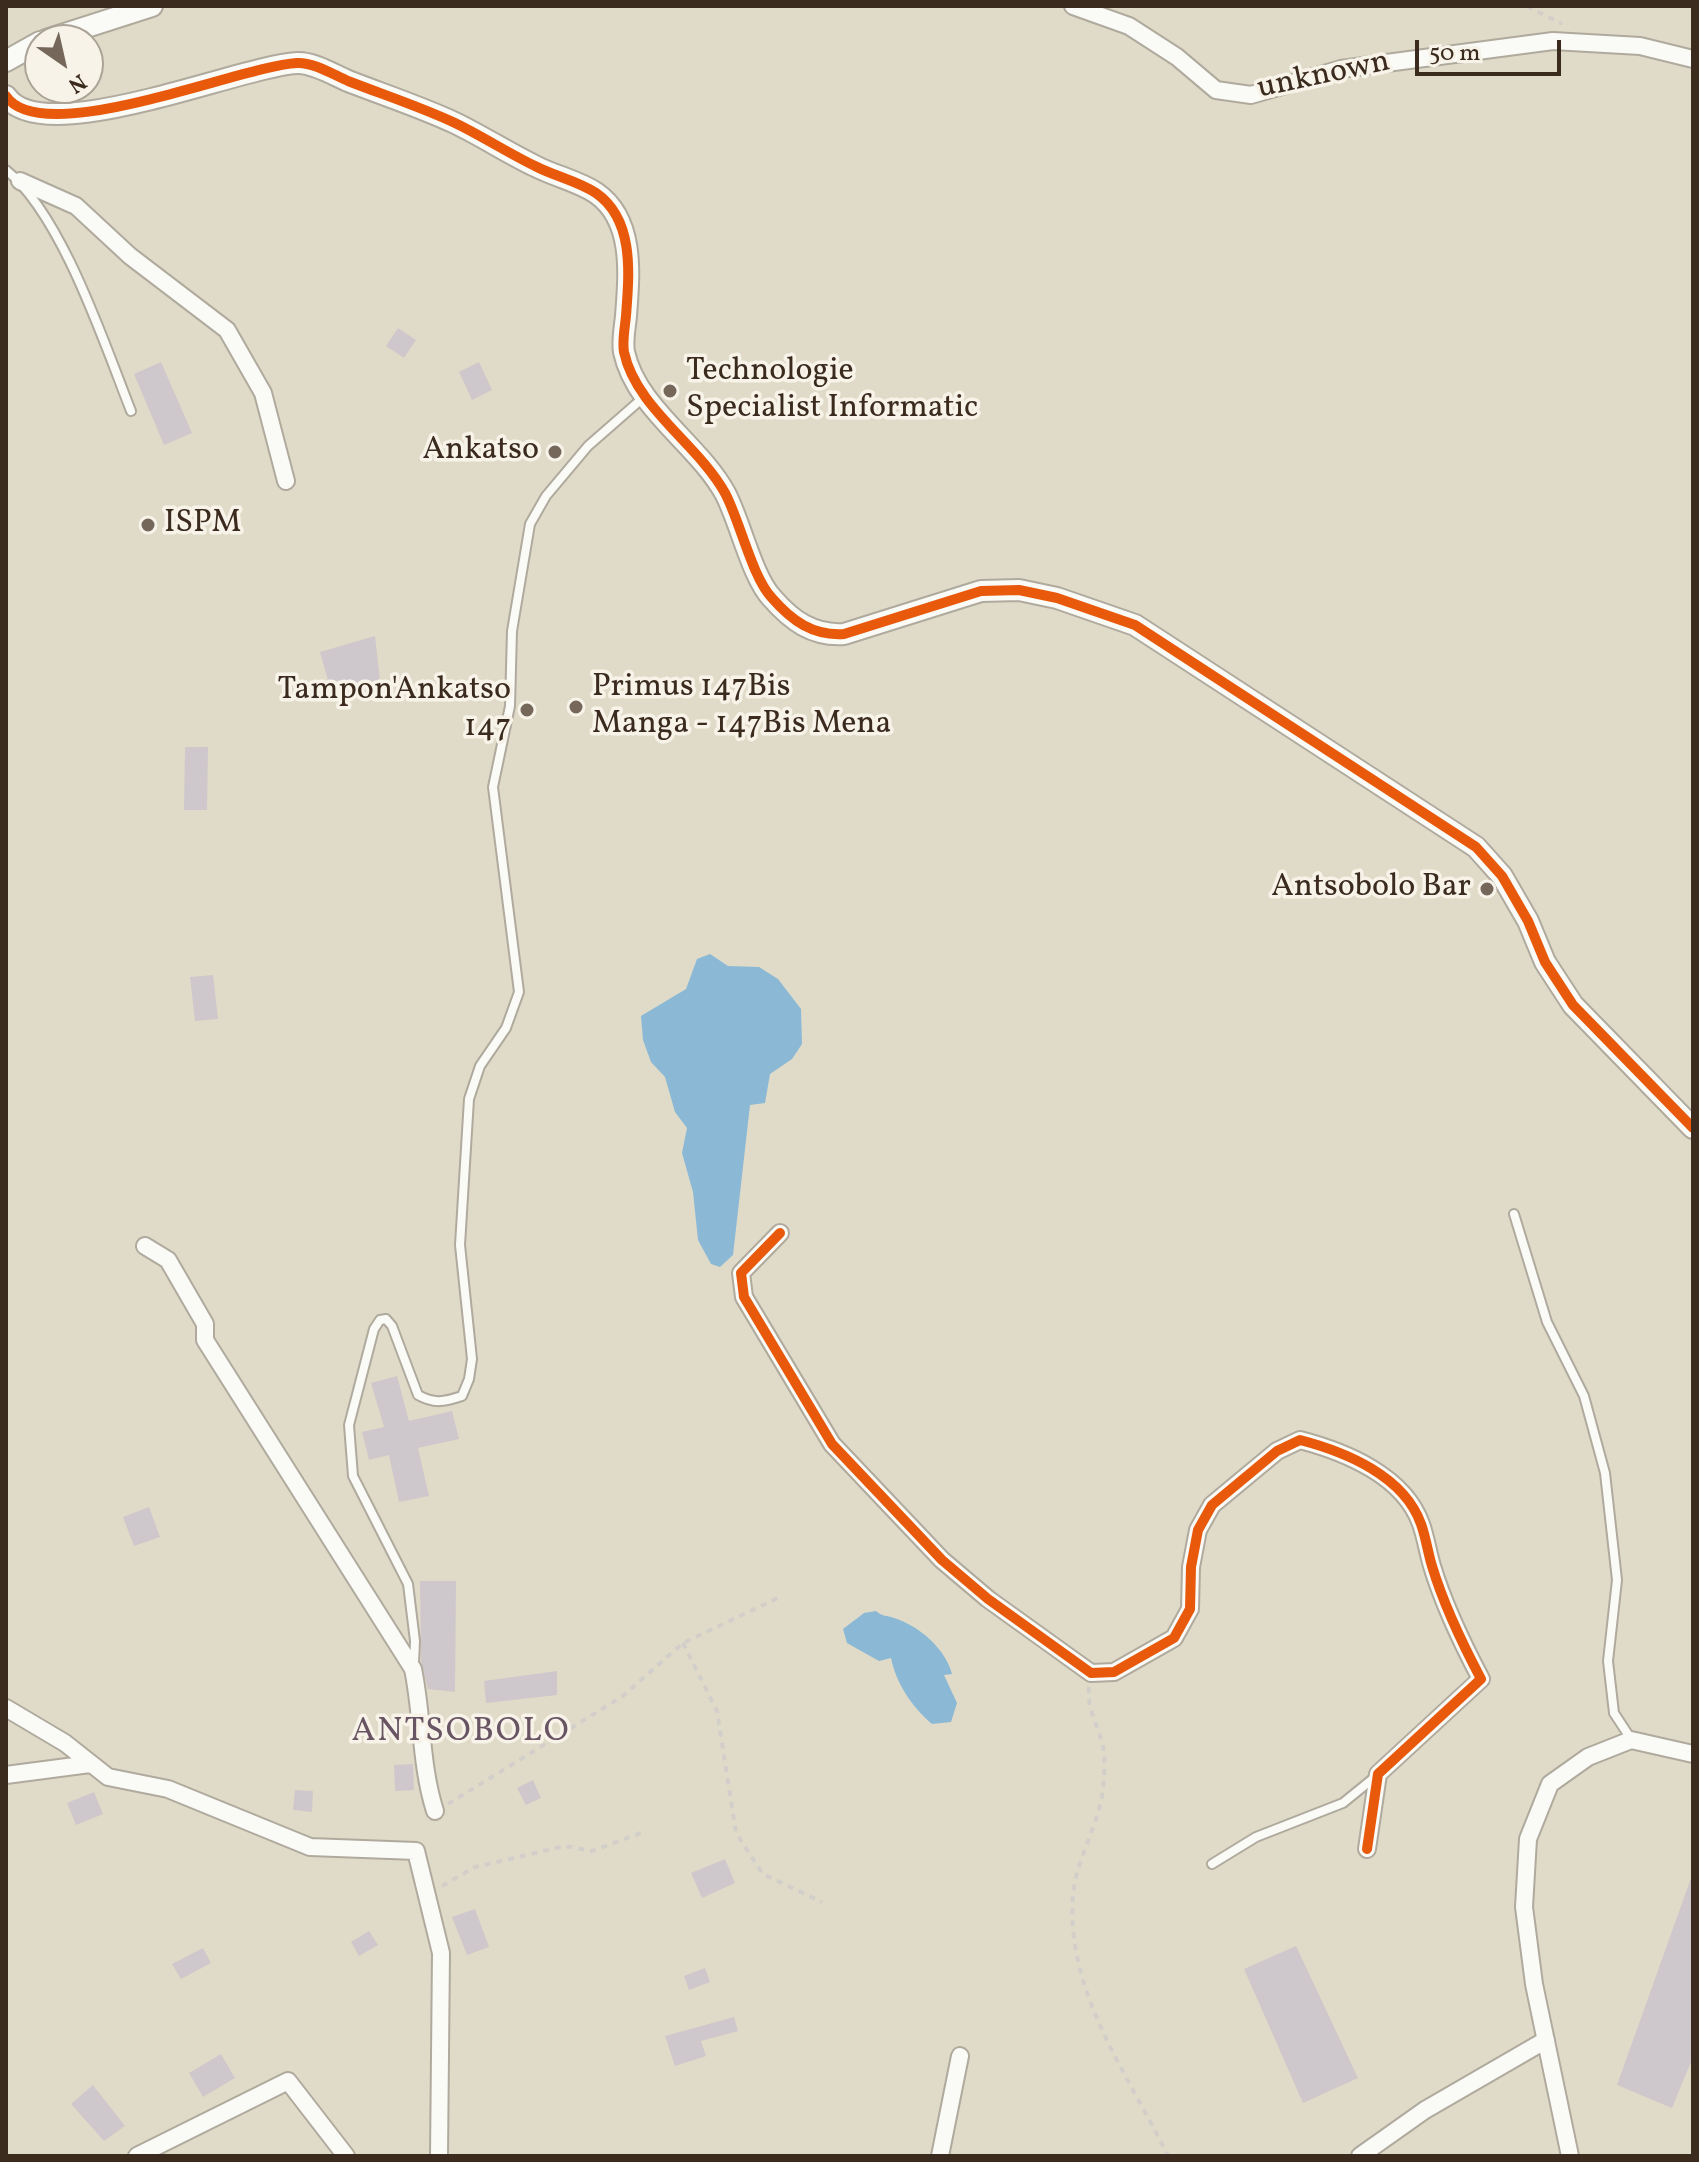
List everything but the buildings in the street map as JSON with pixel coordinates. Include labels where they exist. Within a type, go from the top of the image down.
[{"type":"street","points":[[96,24],[152,6]]},
{"type":"street","name":"unknown","points":[[1073,6],[1129,26],[1177,57],[1216,90],[1251,95],[1341,69],[1553,41],[1640,46],[1693,59]]},
{"type":"street","points":[[6,61],[24,51]]},
{"type":"street","points":[[6,96],[21,108],[50,114],[106,111],[266,67],[301,62],[454,123],[536,167],[595,193],[612,207],[622,224],[628,263],[623,349],[630,373],[644,397],[670,422],[725,492],[768,595],[808,629],[827,635],[844,634],[981,591],[1019,590],[1057,598],[1135,625],[1459,833],[1502,876],[1528,921],[1545,962],[1573,1005],[1693,1128]]},
{"type":"street","points":[[20,181],[76,206],[130,256],[227,330],[263,393],[286,481]]},
{"type":"street","points":[[780,1233],[741,1273],[744,1297],[832,1444],[942,1560],[988,1599],[1091,1673],[1114,1672],[1174,1638],[1190,1609],[1191,1567],[1198,1530],[1212,1505],[1277,1451],[1300,1440],[1318,1445],[1381,1473],[1403,1494],[1421,1522],[1432,1566],[1455,1629],[1481,1679],[1378,1774],[1367,1849]]},
{"type":"street","points":[[145,1246],[168,1260],[205,1324],[205,1340],[413,1669],[421,1708],[425,1782],[435,1811]]},
{"type":"street","points":[[6,1708],[65,1743],[108,1777],[168,1789],[310,1847],[416,1851],[441,1953],[439,2156]]},
{"type":"street","points":[[1570,2156],[1546,2040],[1524,1907],[1528,1839],[1550,1784],[1588,1757],[1631,1740],[1693,1754]]},
{"type":"street","points":[[6,1775],[90,1764]]},
{"type":"street","points":[[1360,2156],[1425,2110],[1546,2040]]},
{"type":"street","points":[[940,2156],[960,2056]]},
{"type":"street","points":[[137,2156],[288,2081],[346,2156]]},
{"type":"lane","points":[[6,170],[20,181],[72,264],[131,411]]},
{"type":"lane","points":[[413,1669],[415,1641],[408,1584],[353,1476],[349,1425],[374,1329],[380,1320],[386,1319],[392,1326],[418,1395],[432,1402],[462,1396],[469,1379],[472,1359],[463,1298],[460,1245],[469,1099],[480,1066],[506,1028],[519,992],[493,787],[510,706],[512,631],[530,524],[546,496],[588,446],[644,397]]},
{"type":"lane","points":[[1514,1214],[1547,1322],[1584,1396],[1605,1473],[1617,1580],[1608,1661],[1614,1713],[1631,1740]]},
{"type":"lane","points":[[1212,1864],[1256,1837],[1343,1803],[1378,1774]]},
{"type":"path","points":[[435,1811],[623,1696],[683,1643],[780,1597]]},
{"type":"path","points":[[683,1643],[717,1711],[736,1833],[763,1874],[822,1902]]},
{"type":"path","points":[[1091,1673],[1088,1697],[1104,1751],[1103,1792],[1073,1893],[1076,1950],[1096,2024],[1132,2082],[1168,2156]]},
{"type":"path","points":[[429,1894],[475,1867],[565,1846],[592,1851],[646,1831]]},
{"type":"water","points":[[710,954],[728,966],[759,967],[778,979],[801,1009],[802,1044],[792,1059],[770,1074],[765,1103],[750,1105],[733,1255],[720,1267],[711,1264],[698,1240],[693,1192],[682,1153],[687,1128],[675,1112],[665,1077],[651,1062],[643,1040],[641,1016],[686,989],[697,959]]},
{"type":"water","points":[[876,1611],[912,1626],[930,1639],[944,1656],[952,1674],[944,1675],[957,1703],[951,1722],[932,1724],[918,1710],[901,1685],[891,1658],[879,1661],[847,1643],[843,1629],[864,1613]]},
{"type":"cycle path","points":[[6,96],[27,110],[59,114],[99,110],[270,67],[303,63],[442,117],[535,166],[596,193],[609,204],[618,218],[627,249],[623,348],[631,372],[654,408],[700,458],[725,493],[758,577],[787,614],[813,630],[844,634],[981,591],[1019,590],[1057,598],[1135,625],[1476,847],[1502,876],[1528,921],[1545,962],[1573,1005],[1693,1128]]},
{"type":"cycle path","points":[[780,1233],[741,1273],[744,1297],[832,1444],[942,1560],[988,1599],[1091,1673],[1114,1672],[1174,1638],[1190,1609],[1191,1567],[1198,1530],[1212,1505],[1277,1451],[1300,1440],[1318,1445],[1371,1468],[1401,1492],[1421,1524],[1442,1595],[1481,1679],[1378,1774],[1367,1849]]},
{"type":"place","name":"Technologie Specialist Informatic","points":[[670,391]]},
{"type":"place","name":"Ankatso","points":[[555,452]]},
{"type":"place","name":"ISPM","points":[[148,525]]},
{"type":"place","name":"Primus 147Bis Manga - 147Bis Mena","points":[[576,707]]},
{"type":"place","name":"Tampon'Ankatso 147","points":[[527,710]]},
{"type":"place","name":"Antsobolo Bar","points":[[1487,889]]},
{"type":"district","name":"ANTSOBOLO","points":[[461,1734]]}]
